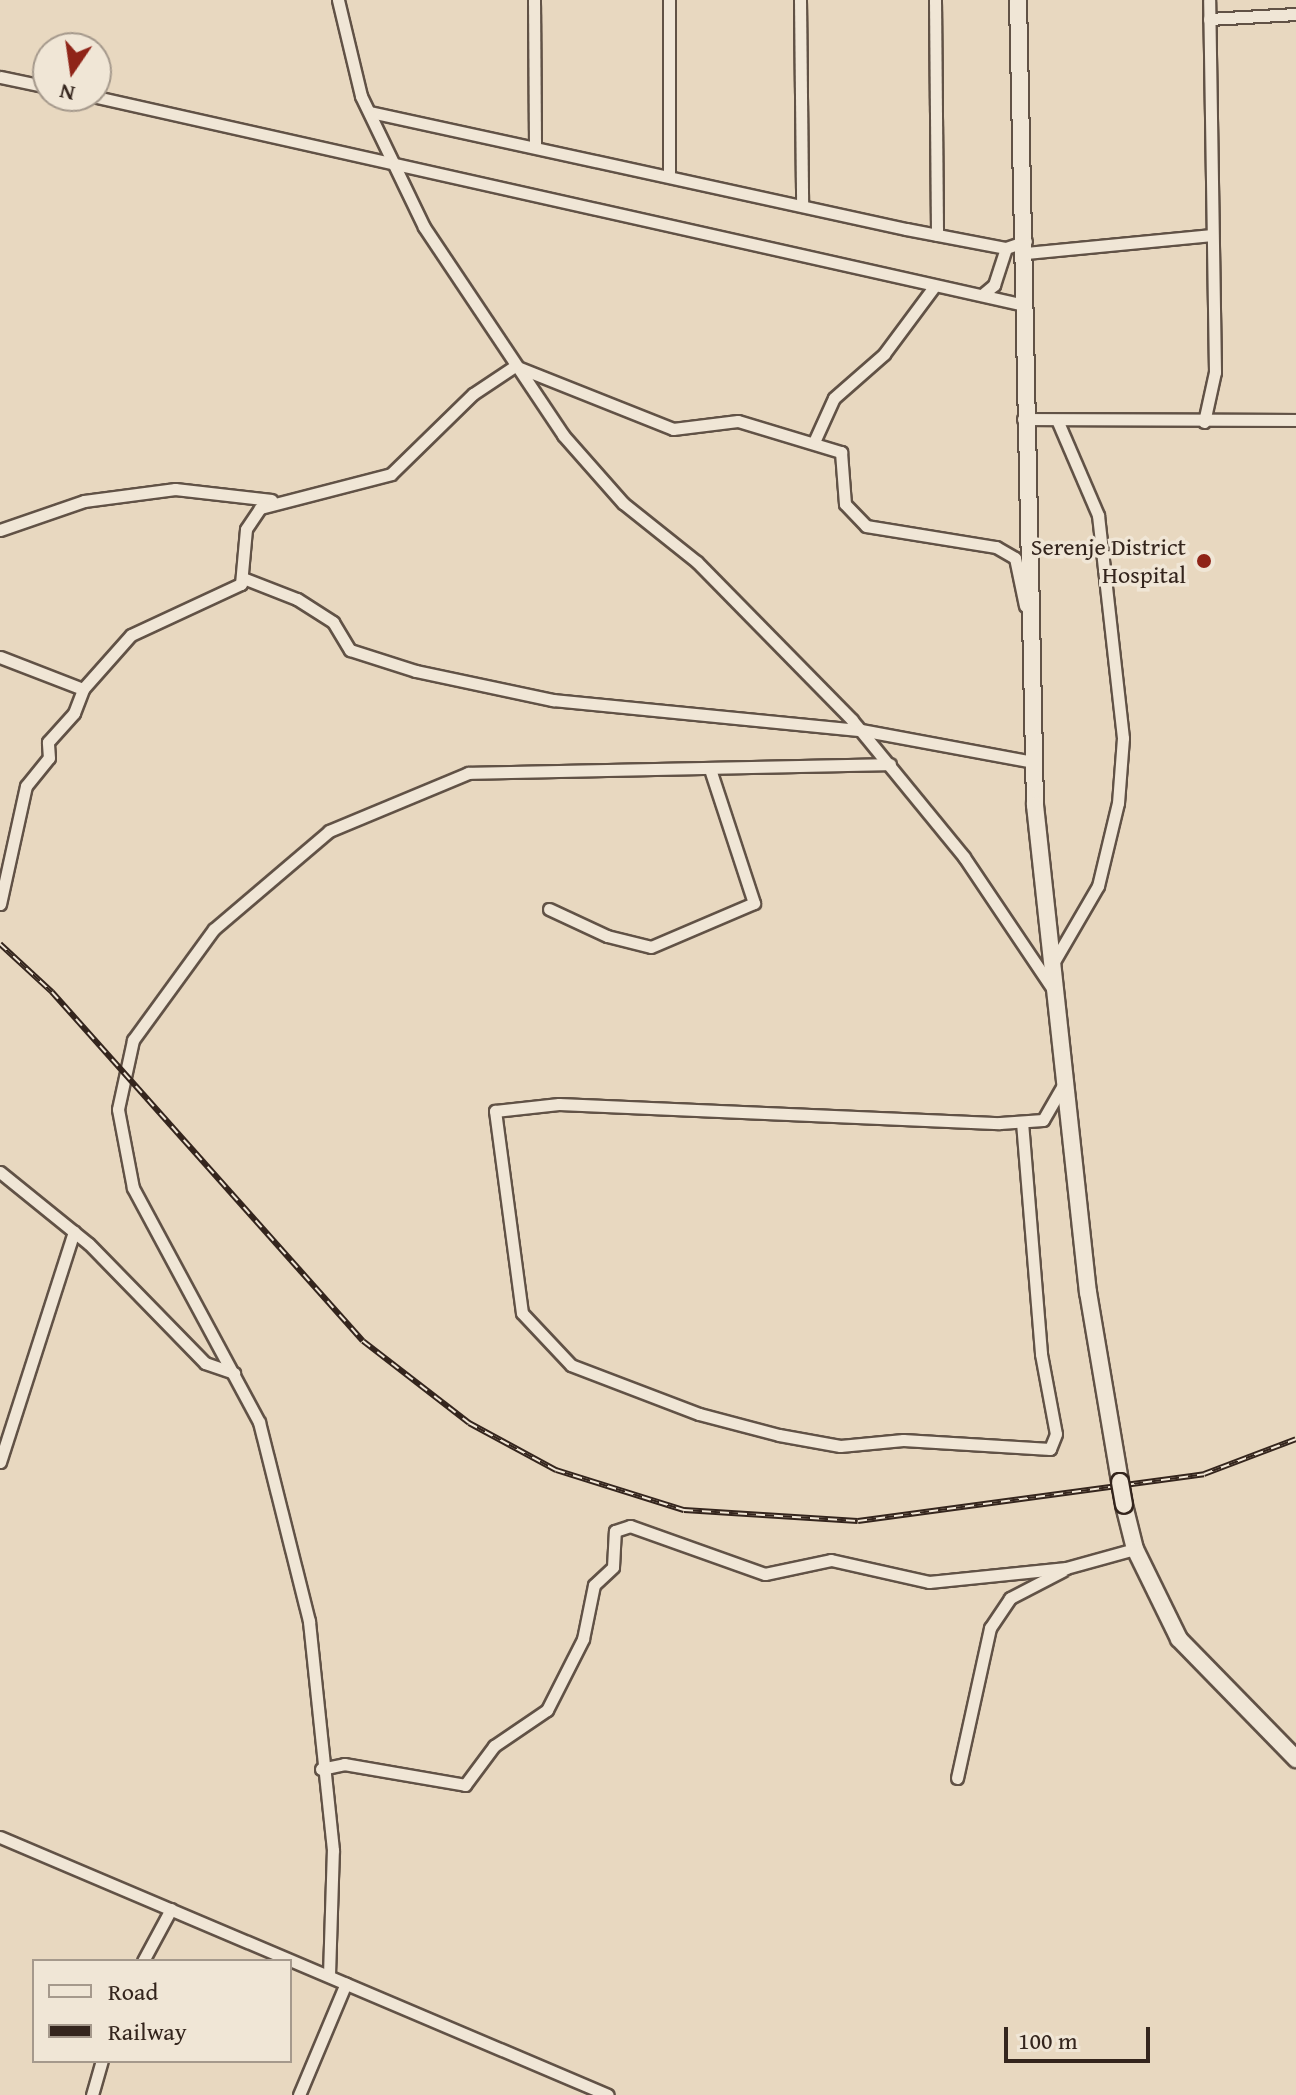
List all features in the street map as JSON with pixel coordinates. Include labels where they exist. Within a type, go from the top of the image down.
[{"type":"main road","points":[[1018,0],[1026,247],[1023,419],[1034,762],[1052,988],[1088,1292],[1124,1505],[1135,1549],[1179,1639],[1296,1759]]},
{"type":"street","points":[[338,0],[343,40],[393,165],[455,282],[515,366],[623,503],[697,562],[861,730],[890,764],[1052,988]]},
{"type":"street","points":[[534,0],[535,144]]},
{"type":"street","points":[[669,0],[669,176]]},
{"type":"street","points":[[800,0],[802,204]]},
{"type":"street","points":[[935,0],[937,235]]},
{"type":"street","points":[[1204,422],[1215,372],[1209,0]]},
{"type":"street","points":[[1209,19],[1296,14]]},
{"type":"street","points":[[0,77],[32,84]]},
{"type":"street","points":[[112,101],[933,288],[1025,305]]},
{"type":"street","points":[[370,112],[535,144],[1006,248],[1212,235]]},
{"type":"street","points":[[982,295],[994,285],[1006,248]]},
{"type":"street","points":[[814,442],[834,398],[884,354],[933,288]]},
{"type":"street","points":[[515,366],[673,429],[738,421],[841,452],[845,504],[866,526],[996,547],[1015,558],[1031,631]]},
{"type":"street","points":[[0,530],[84,501],[175,489],[271,500],[391,474],[473,394],[515,366]]},
{"type":"street","points":[[1023,419],[1058,422],[1296,420]]},
{"type":"street","points":[[1050,968],[1098,886],[1118,803],[1123,738],[1098,515],[1058,422]]},
{"type":"street","points":[[243,578],[246,529],[271,500]]},
{"type":"street","points":[[243,578],[309,606],[333,622],[350,650],[416,671],[553,700],[861,730],[1034,762]]},
{"type":"street","points":[[0,904],[26,786],[49,758],[48,742],[74,713],[83,689],[131,635],[172,621],[243,578]]},
{"type":"street","points":[[0,657],[83,689]]},
{"type":"street","points":[[329,1975],[333,1850],[321,1769],[309,1621],[276,1475],[234,1373],[144,1221],[120,1133],[120,1088],[133,1040],[164,991],[214,929],[329,831],[468,773],[890,764]]},
{"type":"street","points":[[549,909],[607,936],[651,947],[754,903],[710,769]]},
{"type":"street","points":[[1022,1122],[1036,1308],[1056,1434],[1050,1449],[903,1440],[840,1446],[739,1424],[571,1365],[522,1313],[495,1111],[559,1104],[1022,1122],[1055,1111],[1065,1079]]},
{"type":"street","points":[[0,1172],[74,1232],[205,1363],[234,1373]]},
{"type":"street","points":[[0,1462],[74,1232]]},
{"type":"street","points":[[321,1769],[344,1764],[465,1785],[494,1746],[547,1710],[583,1639],[594,1585],[613,1567],[615,1531],[630,1526],[765,1574],[831,1560],[929,1582],[1066,1568],[1135,1549]]},
{"type":"street","points":[[957,1778],[990,1628],[1010,1598],[1066,1568]]},
{"type":"street","points":[[0,1837],[291,1959]]},
{"type":"street","points":[[144,1959],[171,1909]]},
{"type":"street","points":[[292,1960],[608,2095]]},
{"type":"street","points":[[299,2095],[346,1983]]},
{"type":"street","points":[[92,2095],[101,2063]]},
{"type":"railway","points":[[0,944],[52,992],[363,1341],[469,1423],[556,1470],[684,1510],[858,1521],[1204,1474],[1296,1439]]},
{"type":"place","name":"Serenje District Hospital","points":[[1204,561]]}]
